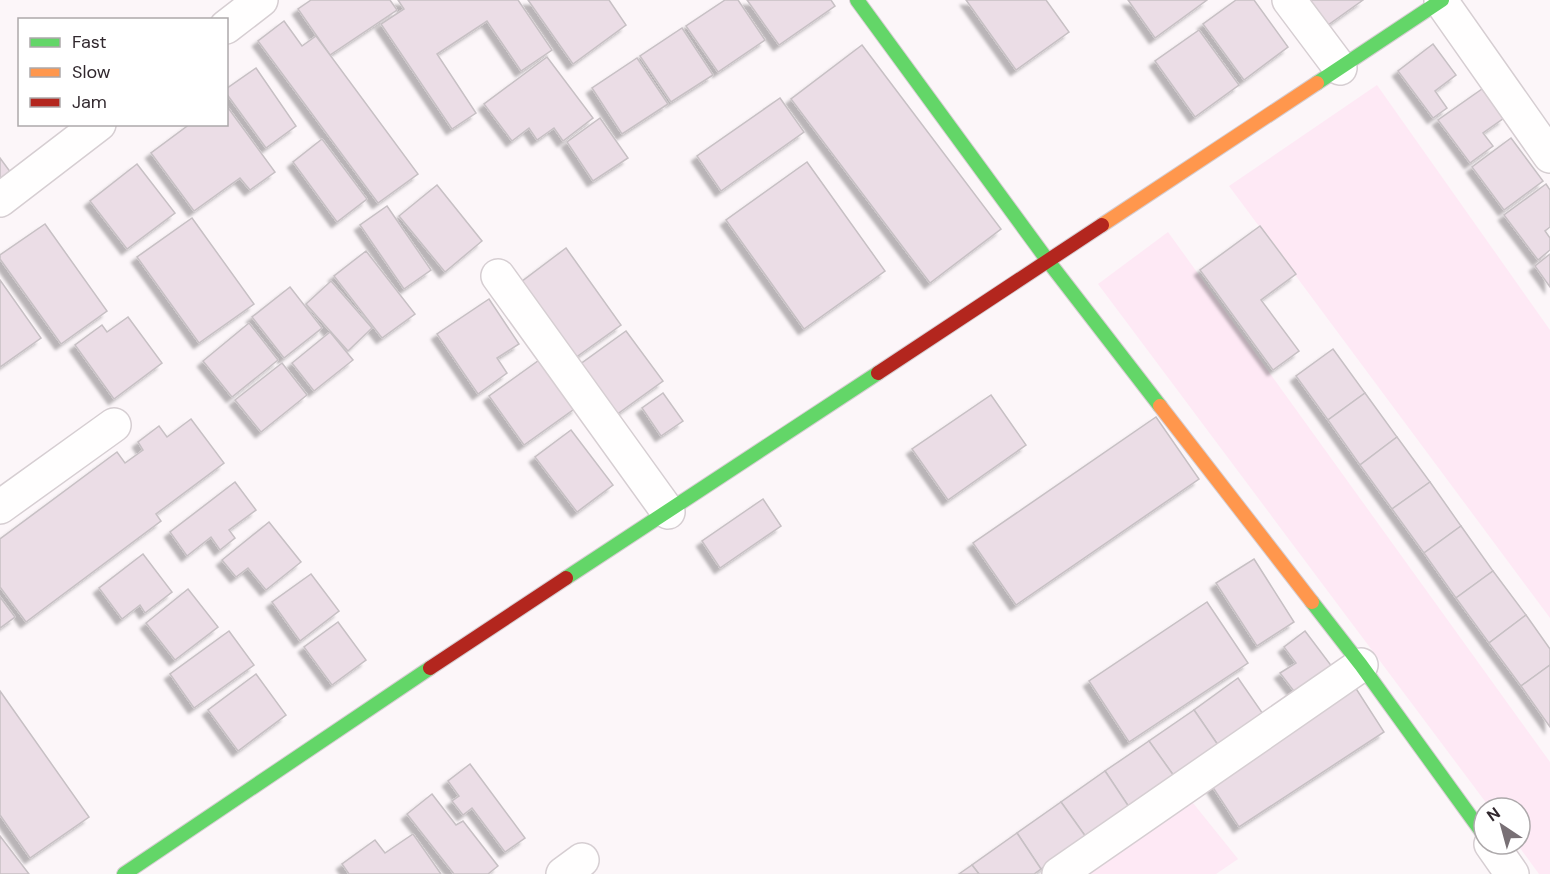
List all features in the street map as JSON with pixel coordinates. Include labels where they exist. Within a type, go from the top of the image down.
[{"type":"street","points":[[228,25],[261,0]]},
{"type":"street","points":[[1289,0],[1340,68]]},
{"type":"street","points":[[124,874],[430,668],[1442,0],[1550,156]]},
{"type":"street","points":[[869,6],[1048,261],[1361,664],[1472,818]]},
{"type":"street","points":[[0,200],[96,126]]},
{"type":"street","points":[[498,276],[668,512]]},
{"type":"street","points":[[0,507],[114,425]]},
{"type":"street","points":[[1059,874],[1361,664]]},
{"type":"street","points":[[1499,856],[1512,874]]},
{"type":"shaded area","points":[[1377,85],[1550,330],[1550,618],[1229,186]]},
{"type":"shaded area","points":[[1168,232],[1550,762],[1550,874],[1539,874],[1526,856],[1532,856],[1532,796],[1481,796],[1098,284]]},
{"type":"shaded area","points":[[1189,798],[1238,859],[1216,874],[1080,874]]},
{"type":"building","points":[[311,0],[390,0],[397,10],[330,55],[298,9]]},
{"type":"building","points":[[398,0],[518,0],[552,50],[521,71],[487,21],[437,54],[476,113],[452,129],[381,24],[404,9]]},
{"type":"building","points":[[528,0],[609,0],[626,25],[573,64]]},
{"type":"building","points":[[725,0],[738,0],[765,40],[718,72],[686,26]]},
{"type":"building","points":[[747,0],[831,0],[835,6],[779,45]]},
{"type":"building","points":[[966,0],[1046,0],[1069,32],[1016,70]]},
{"type":"building","points":[[1128,0],[1207,0],[1155,38]]},
{"type":"building","points":[[1236,0],[1254,0],[1288,47],[1244,80],[1203,24]]},
{"type":"building","points":[[1299,0],[1363,0],[1321,30]]},
{"type":"building","points":[[284,21],[302,46],[316,36],[418,174],[378,203],[258,41]]},
{"type":"building","points":[[682,28],[713,75],[671,102],[640,56]]},
{"type":"building","points":[[1199,30],[1239,85],[1195,117],[1155,61]]},
{"type":"building","points":[[1433,44],[1456,75],[1435,91],[1447,108],[1433,118],[1398,71]]},
{"type":"building","points":[[862,45],[1001,229],[930,283],[791,99]]},
{"type":"building","points":[[547,57],[593,118],[563,141],[554,128],[537,140],[529,128],[512,141],[484,104]]},
{"type":"building","points":[[637,58],[668,104],[622,134],[592,88]]},
{"type":"building","points":[[256,68],[296,126],[266,148],[228,96],[228,88]]},
{"type":"building","points":[[1482,89],[1504,118],[1483,133],[1493,146],[1470,163],[1438,120]]},
{"type":"building","points":[[780,98],[804,132],[721,191],[697,156]]},
{"type":"building","points":[[228,108],[275,172],[250,190],[240,178],[194,211],[151,153],[187,126],[228,126]]},
{"type":"building","points":[[600,118],[628,158],[593,181],[567,142]]},
{"type":"building","points":[[1511,138],[1543,181],[1504,210],[1472,167]]},
{"type":"building","points":[[322,139],[367,199],[337,222],[293,162]]},
{"type":"building","points":[[0,158],[14,177],[0,187]]},
{"type":"building","points":[[807,162],[885,271],[804,329],[726,220]]},
{"type":"building","points":[[137,164],[175,213],[127,249],[90,201]]},
{"type":"building","points":[[1546,184],[1550,190],[1550,227],[1545,231],[1550,238],[1550,250],[1538,260],[1504,215]]},
{"type":"building","points":[[437,185],[482,241],[445,272],[399,216]]},
{"type":"building","points":[[387,206],[431,270],[404,289],[360,225]]},
{"type":"building","points":[[192,218],[254,304],[199,343],[137,257]]},
{"type":"building","points":[[45,224],[107,311],[61,344],[0,259],[0,255]]},
{"type":"building","points":[[1260,226],[1296,274],[1261,300],[1299,351],[1273,370],[1200,270]]},
{"type":"building","points":[[566,248],[621,325],[575,358],[521,282]]},
{"type":"building","points":[[366,251],[415,314],[382,338],[334,276]]},
{"type":"building","points":[[1550,254],[1550,287],[1535,266]]},
{"type":"building","points":[[0,280],[41,338],[0,367]]},
{"type":"building","points":[[331,281],[372,328],[348,351],[306,304]]},
{"type":"building","points":[[290,287],[322,328],[284,358],[252,317]]},
{"type":"building","points":[[489,299],[519,344],[497,358],[507,373],[478,394],[437,334]]},
{"type":"building","points":[[128,317],[162,363],[114,399],[75,345],[102,325],[107,332]]},
{"type":"building","points":[[249,323],[278,360],[232,397],[203,361]]},
{"type":"building","points":[[626,331],[663,381],[616,415],[579,365]]},
{"type":"building","points":[[330,332],[353,360],[314,391],[292,363]]},
{"type":"building","points":[[1333,349],[1365,393],[1328,420],[1296,376]]},
{"type":"building","points":[[542,358],[577,407],[524,445],[489,396]]},
{"type":"building","points":[[282,363],[307,395],[261,432],[235,400]]},
{"type":"building","points":[[663,393],[683,421],[661,436],[642,408]]},
{"type":"building","points":[[1365,393],[1397,437],[1360,465],[1328,420]]},
{"type":"building","points":[[991,395],[1026,445],[948,500],[912,449]]},
{"type":"building","points":[[1156,417],[1199,479],[1016,605],[973,543]]},
{"type":"building","points":[[191,419],[224,463],[156,514],[161,521],[26,622],[0,587],[0,539],[117,452],[125,463],[143,450],[138,442],[159,426],[167,437]]},
{"type":"building","points":[[571,430],[613,485],[577,512],[535,457]]},
{"type":"building","points":[[1397,437],[1430,482],[1392,509],[1360,465]]},
{"type":"building","points":[[235,482],[256,510],[229,530],[235,538],[220,550],[211,537],[187,556],[170,532]]},
{"type":"building","points":[[1430,482],[1461,526],[1424,553],[1392,509]]},
{"type":"building","points":[[763,499],[781,526],[720,568],[702,541]]},
{"type":"building","points":[[269,522],[301,562],[266,590],[248,568],[236,577],[222,560]]},
{"type":"building","points":[[1461,526],[1493,571],[1456,598],[1424,553]]},
{"type":"building","points":[[143,554],[172,592],[145,613],[140,605],[122,619],[99,588]]},
{"type":"building","points":[[1254,559],[1294,622],[1257,646],[1216,583]]},
{"type":"building","points":[[1493,571],[1526,615],[1489,643],[1456,598]]},
{"type":"building","points":[[311,574],[339,611],[300,641],[272,602]]},
{"type":"building","points":[[188,589],[218,627],[175,660],[146,623]]},
{"type":"building","points":[[0,597],[15,617],[0,628]]},
{"type":"building","points":[[1207,602],[1248,663],[1129,742],[1089,681]]},
{"type":"building","points":[[1526,615],[1550,649],[1550,665],[1521,686],[1489,643]]},
{"type":"building","points":[[338,622],[366,660],[332,685],[304,647]]},
{"type":"building","points":[[229,631],[254,665],[194,708],[170,674]]},
{"type":"building","points":[[1305,631],[1336,672],[1300,699],[1280,673],[1296,663],[1284,647]]},
{"type":"building","points":[[1550,665],[1550,727],[1521,686]]},
{"type":"building","points":[[256,674],[286,715],[238,751],[208,710]]},
{"type":"building","points":[[1238,678],[1263,714],[1218,745],[1194,710]]},
{"type":"building","points":[[1355,687],[1384,732],[1239,827],[1210,783]]},
{"type":"building","points":[[0,691],[89,817],[30,858],[0,815]]},
{"type":"building","points":[[1194,710],[1218,745],[1174,776],[1149,741]]},
{"type":"building","points":[[1149,741],[1174,776],[1129,807],[1105,771]]},
{"type":"building","points":[[470,764],[525,838],[505,852],[472,808],[463,815],[452,801],[459,796],[448,781]]},
{"type":"building","points":[[1105,771],[1129,807],[1086,837],[1061,802]]},
{"type":"building","points":[[432,794],[456,825],[463,821],[498,866],[488,874],[454,874],[407,814]]},
{"type":"building","points":[[1061,802],[1086,837],[1041,869],[1017,833]]},
{"type":"building","points":[[1017,833],[1041,869],[1034,874],[979,874],[972,865]]},
{"type":"building","points":[[413,834],[441,874],[349,874],[342,864],[375,840],[385,853]]},
{"type":"building","points":[[0,836],[29,874],[0,874]]},
{"type":"building","points":[[972,865],[979,874],[959,874]]},
{"type":"traffic: fast","points":[[857,0],[1048,261],[1160,406]]},
{"type":"traffic: fast","points":[[1317,83],[1442,0]]},
{"type":"traffic: fast","points":[[566,578],[878,373]]},
{"type":"traffic: fast","points":[[1312,602],[1361,665],[1472,818]]},
{"type":"traffic: fast","points":[[124,874],[430,668]]},
{"type":"traffic: slow","points":[[1102,225],[1317,83]]},
{"type":"traffic: slow","points":[[1160,406],[1312,602]]},
{"type":"traffic: jam","points":[[878,373],[1102,225]]},
{"type":"traffic: jam","points":[[430,668],[566,578]]}]
